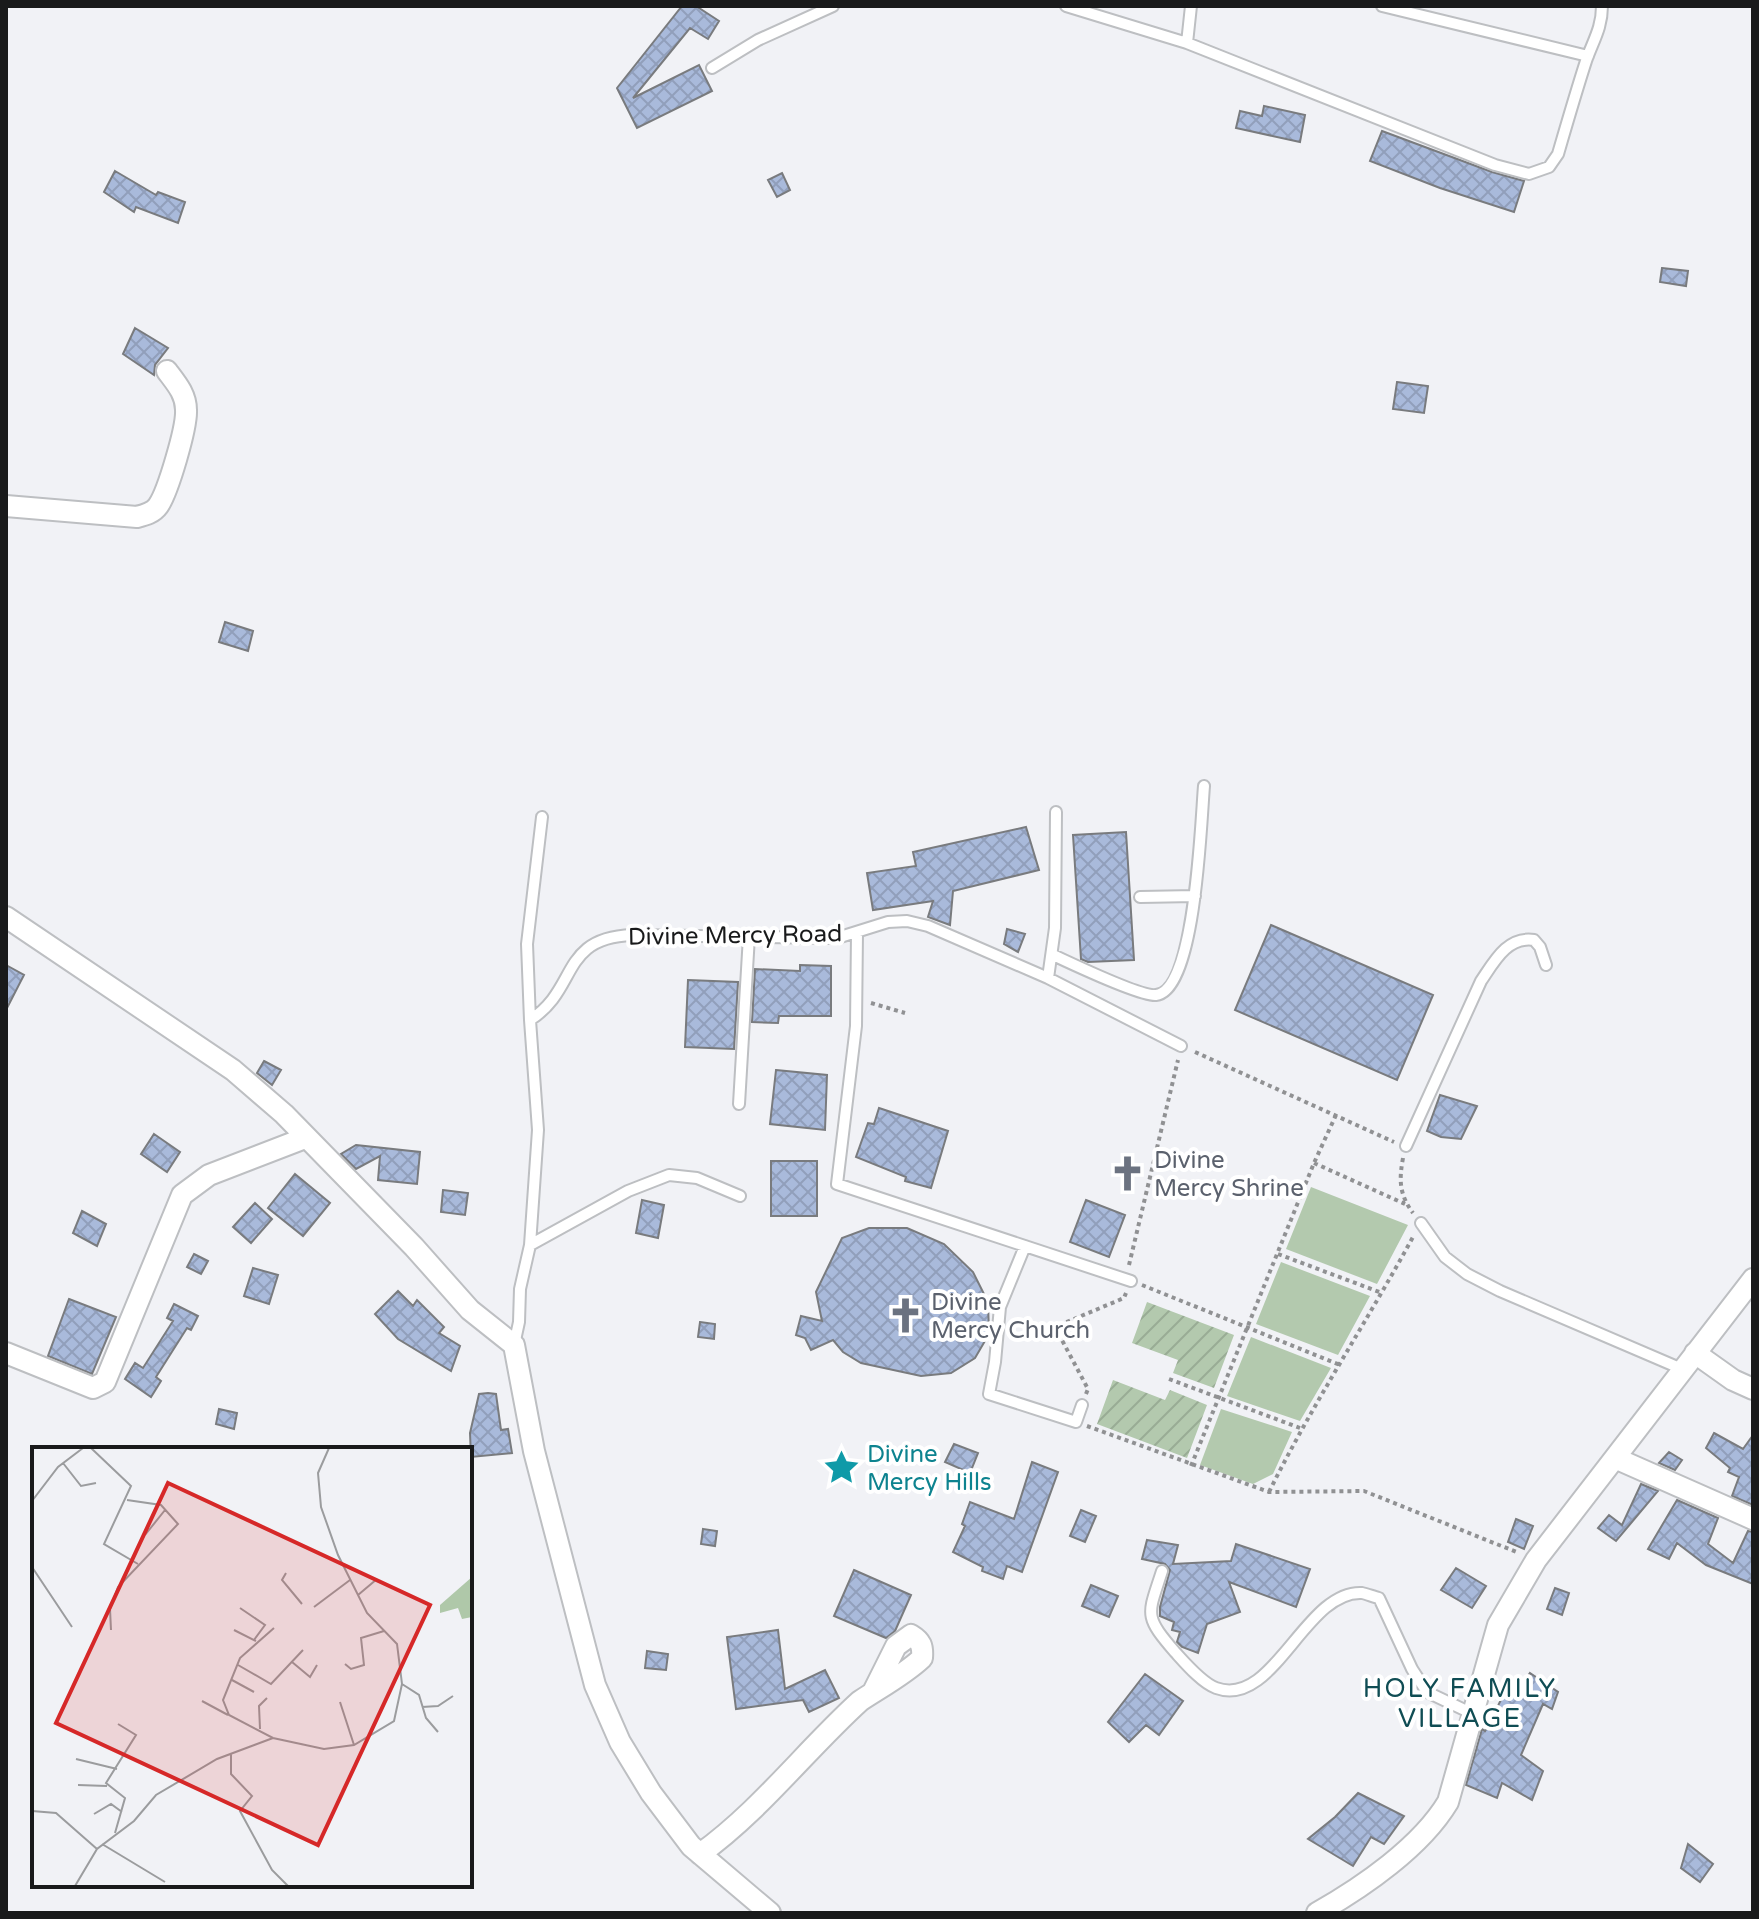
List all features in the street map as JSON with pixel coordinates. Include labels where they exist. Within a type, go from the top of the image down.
[{"type":"street","points":[[6,506],[137,517],[149,514],[157,507],[175,458],[186,409],[183,394],[167,371]]},
{"type":"street","points":[[6,917],[233,1070],[284,1114],[414,1247],[470,1310],[514,1345],[534,1451],[595,1685],[620,1742],[651,1793],[700,1854],[770,1913]]},
{"type":"street","points":[[6,1353],[93,1388],[105,1382],[182,1195],[209,1175],[305,1138]]},
{"type":"street","points":[[1317,1913],[1388,1865],[1430,1829],[1448,1802],[1498,1625],[1536,1560],[1753,1279]]},
{"type":"street","points":[[1688,1361],[1753,1389]]},
{"type":"street","points":[[1615,1458],[1753,1519]]},
{"type":"street","points":[[700,1854],[729,1833],[836,1723],[873,1692]]},
{"type":"lane","points":[[712,68],[758,40],[833,6]]},
{"type":"lane","points":[[1066,6],[1187,43],[1463,153],[1529,174],[1549,167],[1558,154],[1599,30],[1602,6]]},
{"type":"lane","points":[[1187,43],[1191,6]]},
{"type":"lane","points":[[1382,6],[1588,56]]},
{"type":"lane","points":[[1053,955],[1103,978],[1156,995],[1173,983],[1192,919],[1204,786]]},
{"type":"lane","points":[[1048,978],[1053,955],[1056,812]]},
{"type":"lane","points":[[514,1345],[519,1322],[520,1289],[530,1245],[538,1130],[527,944],[542,817]]},
{"type":"lane","points":[[1140,897],[1195,896]]},
{"type":"lane","name":"Divine Mercy Road","points":[[530,1020],[546,1007],[562,986],[576,958],[597,941],[614,936],[826,939],[857,933],[888,922],[907,921],[928,926],[1048,978],[1181,1046]]},
{"type":"lane","points":[[857,933],[858,998],[837,1184],[1128,1280]]},
{"type":"lane","points":[[739,1104],[749,936]]},
{"type":"lane","points":[[1406,1146],[1481,981],[1495,960],[1505,949],[1525,939],[1534,940],[1540,947],[1546,965]]},
{"type":"lane","points":[[530,1245],[628,1191],[669,1175],[697,1178],[740,1196]]},
{"type":"lane","points":[[1421,1223],[1445,1257],[1467,1274],[1526,1303],[1688,1361]]},
{"type":"lane","points":[[1025,1246],[1000,1307],[989,1394],[1076,1422],[1082,1405]]},
{"type":"lane","points":[[1162,1571],[1149,1613],[1151,1621],[1155,1630],[1179,1656],[1213,1687],[1232,1691],[1250,1684],[1271,1667],[1328,1605],[1347,1595],[1363,1593],[1379,1598],[1412,1669],[1427,1692],[1473,1714]]},
{"type":"path","points":[[858,998],[905,1013]]},
{"type":"path","points":[[1314,1163],[1407,1205],[1399,1178],[1406,1146],[1181,1046],[1128,1280],[1340,1365]]},
{"type":"path","points":[[1191,1466],[1336,1115]]},
{"type":"path","points":[[1269,1492],[1300,1428],[1340,1365],[1421,1223]]},
{"type":"path","points":[[1278,1254],[1382,1293]]},
{"type":"path","points":[[1088,1389],[1055,1327],[1124,1298]]},
{"type":"path","points":[[1169,1379],[1300,1428]]},
{"type":"path","points":[[1076,1422],[1269,1492],[1364,1491],[1536,1560]]},
{"type":"green space","points":[[1311,1187],[1408,1225],[1377,1284],[1286,1249]]},
{"type":"green space","points":[[1281,1262],[1370,1296],[1338,1355],[1256,1324]]},
{"type":"green space","points":[[1147,1302],[1234,1335],[1214,1388],[1173,1373],[1178,1360],[1132,1343]]},
{"type":"green space","points":[[1251,1337],[1331,1368],[1300,1421],[1227,1396]]},
{"type":"green space","points":[[1113,1380],[1165,1400],[1170,1390],[1207,1405],[1187,1458],[1097,1424]]},
{"type":"green space","points":[[1221,1409],[1292,1432],[1273,1474],[1253,1484],[1200,1465]]},
{"type":"building","points":[[682,6],[696,6],[719,21],[708,39],[690,28],[633,98],[699,65],[712,91],[637,128],[617,88]]},
{"type":"building","points":[[1264,106],[1305,115],[1300,142],[1236,128],[1240,111],[1262,116]]},
{"type":"building","points":[[1382,131],[1524,181],[1514,212],[1370,161]]},
{"type":"building","points":[[115,171],[156,195],[158,192],[185,202],[178,223],[136,207],[134,212],[104,192]]},
{"type":"building","points":[[782,173],[790,190],[777,197],[768,180]]},
{"type":"building","points":[[1662,268],[1688,271],[1686,286],[1660,282]]},
{"type":"building","points":[[135,328],[168,348],[155,365],[154,375],[123,354]]},
{"type":"building","points":[[1397,382],[1428,386],[1424,413],[1393,409]]},
{"type":"building","points":[[225,622],[253,631],[248,651],[219,642]]},
{"type":"building","points":[[1026,827],[1039,870],[953,891],[950,925],[928,917],[933,901],[873,910],[867,873],[916,866],[913,852]]},
{"type":"building","points":[[1126,832],[1134,960],[1088,962],[1081,959],[1073,835]]},
{"type":"building","points":[[1271,925],[1433,995],[1397,1080],[1235,1010]]},
{"type":"building","points":[[1007,929],[1025,934],[1018,952],[1004,944]]},
{"type":"building","points":[[6,965],[24,975],[6,1010]]},
{"type":"building","points":[[800,965],[831,966],[831,1016],[779,1016],[778,1023],[752,1022],[755,969],[800,971]]},
{"type":"building","points":[[688,980],[738,982],[734,1049],[685,1047]]},
{"type":"building","points":[[264,1061],[281,1070],[272,1085],[257,1073]]},
{"type":"building","points":[[776,1070],[827,1075],[825,1130],[770,1124]]},
{"type":"building","points":[[1440,1095],[1477,1106],[1461,1139],[1441,1137],[1427,1131]]},
{"type":"building","points":[[879,1108],[948,1131],[931,1188],[905,1181],[906,1177],[856,1157],[868,1123],[874,1124]]},
{"type":"building","points":[[154,1134],[180,1152],[167,1172],[141,1154]]},
{"type":"building","points":[[356,1145],[420,1152],[417,1184],[378,1180],[380,1156],[356,1169],[341,1154]]},
{"type":"building","points":[[771,1161],[817,1161],[817,1216],[771,1216]]},
{"type":"building","points":[[295,1174],[330,1203],[303,1236],[268,1208]]},
{"type":"building","points":[[443,1190],[468,1193],[465,1215],[441,1212]]},
{"type":"building","points":[[642,1200],[664,1205],[658,1238],[636,1233]]},
{"type":"building","points":[[1086,1200],[1125,1215],[1109,1257],[1070,1242]]},
{"type":"building","points":[[255,1203],[272,1219],[251,1243],[233,1227]]},
{"type":"building","points":[[82,1211],[106,1224],[97,1246],[73,1233]]},
{"type":"building","name":"Divine Mercy Church","points":[[869,1228],[907,1228],[944,1244],[973,1272],[988,1302],[989,1334],[975,1358],[951,1373],[921,1376],[861,1363],[843,1352],[833,1340],[811,1350],[805,1338],[796,1335],[801,1316],[822,1321],[816,1292],[842,1238]]},
{"type":"building","points":[[194,1254],[208,1261],[201,1274],[187,1267]]},
{"type":"building","points":[[253,1268],[278,1275],[269,1304],[244,1296]]},
{"type":"building","points":[[398,1291],[413,1306],[417,1300],[444,1327],[439,1333],[460,1346],[451,1371],[398,1339],[375,1314]]},
{"type":"building","points":[[69,1299],[116,1317],[92,1374],[48,1356]]},
{"type":"building","points":[[174,1304],[198,1316],[156,1377],[161,1381],[151,1397],[125,1379],[135,1363],[143,1368],[173,1321],[167,1318]]},
{"type":"building","points":[[700,1322],[715,1324],[714,1339],[698,1337]]},
{"type":"building","points":[[479,1394],[496,1394],[501,1430],[508,1429],[512,1453],[472,1457],[470,1433]]},
{"type":"building","points":[[219,1409],[237,1413],[234,1429],[216,1424]]},
{"type":"building","points":[[1714,1433],[1743,1449],[1753,1435],[1753,1505],[1732,1496],[1739,1477],[1728,1472],[1730,1468],[1706,1448]]},
{"type":"building","points":[[954,1444],[978,1453],[970,1473],[945,1462]]},
{"type":"building","points":[[1669,1452],[1682,1460],[1675,1470],[1659,1463]]},
{"type":"building","points":[[1032,1462],[1058,1472],[1022,1572],[1007,1566],[1003,1579],[982,1571],[983,1567],[953,1552],[965,1526],[962,1524],[970,1502],[1014,1519]]},
{"type":"building","points":[[1641,1484],[1658,1491],[1616,1541],[1598,1528],[1609,1515],[1622,1525]]},
{"type":"building","points":[[1677,1500],[1718,1518],[1708,1544],[1733,1563],[1748,1531],[1753,1532],[1753,1584],[1706,1565],[1677,1543],[1669,1559],[1648,1549]]},
{"type":"building","points":[[1081,1510],[1096,1516],[1085,1542],[1070,1536]]},
{"type":"building","points":[[1516,1519],[1533,1526],[1524,1549],[1508,1542]]},
{"type":"building","points":[[703,1529],[717,1531],[715,1546],[701,1544]]},
{"type":"building","points":[[1147,1540],[1178,1545],[1173,1564],[1231,1561],[1236,1544],[1310,1569],[1296,1607],[1229,1582],[1240,1612],[1207,1624],[1198,1653],[1182,1647],[1177,1642],[1180,1632],[1172,1630],[1174,1622],[1160,1616],[1170,1570],[1165,1564],[1142,1559]]},
{"type":"building","points":[[1456,1568],[1486,1586],[1472,1608],[1441,1590]]},
{"type":"building","points":[[854,1570],[911,1595],[895,1631],[886,1638],[834,1616]]},
{"type":"building","points":[[1091,1585],[1118,1596],[1109,1617],[1082,1606]]},
{"type":"building","points":[[1555,1588],[1569,1593],[1562,1615],[1547,1609]]},
{"type":"building","points":[[778,1630],[785,1689],[825,1670],[839,1698],[809,1712],[803,1700],[736,1709],[727,1637]]},
{"type":"building","points":[[647,1651],[668,1654],[666,1670],[645,1668]]},
{"type":"building","points":[[1530,1673],[1558,1692],[1552,1709],[1543,1704],[1521,1755],[1543,1771],[1532,1800],[1502,1783],[1497,1798],[1466,1785],[1482,1729],[1485,1731],[1506,1690],[1515,1694]]},
{"type":"building","points":[[1145,1674],[1183,1701],[1159,1735],[1146,1725],[1129,1742],[1108,1722]]},
{"type":"building","points":[[1358,1793],[1404,1816],[1384,1844],[1371,1837],[1353,1866],[1308,1839]]},
{"type":"building","points":[[1688,1844],[1713,1864],[1700,1882],[1681,1868]]},
{"type":"place","name":"Divine Mercy Shrine","points":[[1128,1174]]},
{"type":"place","name":"Divine Mercy Church","points":[[905,1316]]},
{"type":"place","name":"Divine Mercy Hills","points":[[841,1468]]},
{"type":"district","name":"HOLY FAMILY VILLAGE","points":[[1460,1703]]}]
